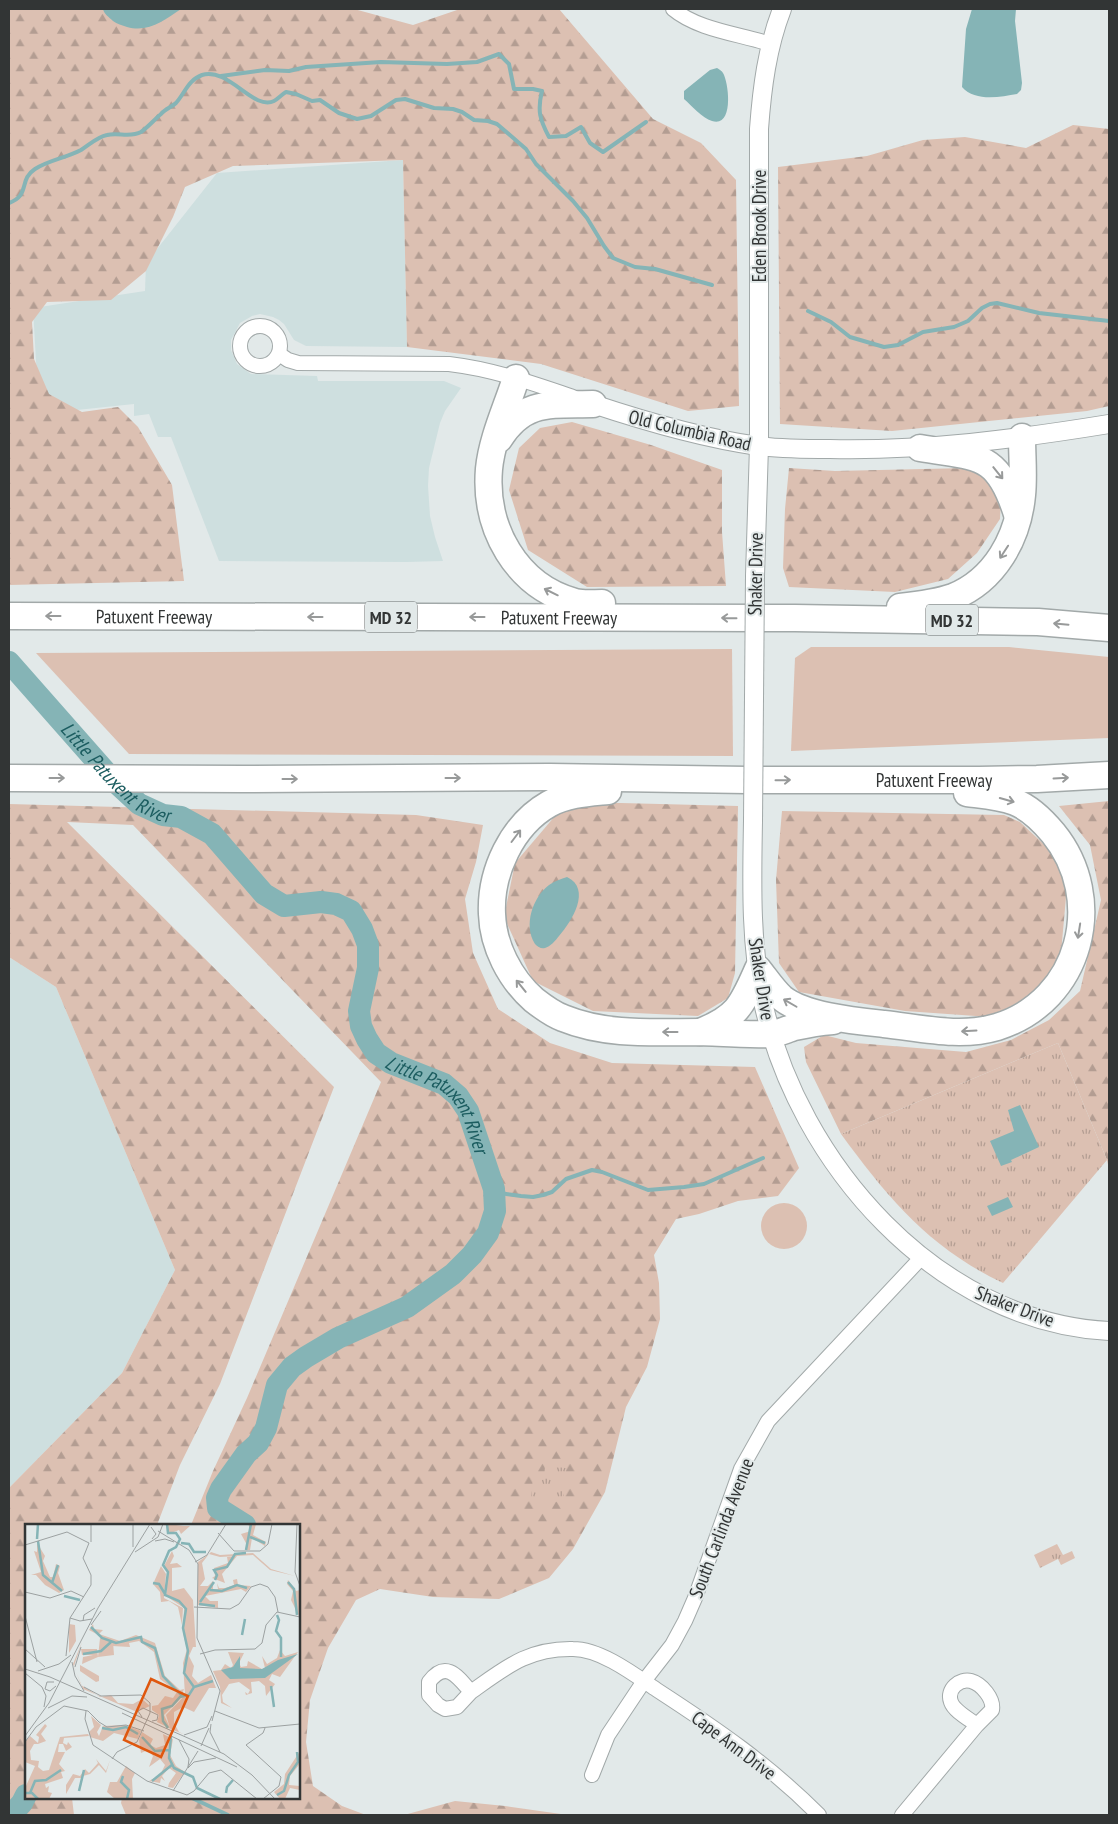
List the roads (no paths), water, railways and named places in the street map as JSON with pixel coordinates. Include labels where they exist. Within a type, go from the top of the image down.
[{"type":"highway","points":[[516,378],[491,452],[488,487],[490,510],[495,528],[513,560],[537,584],[552,593],[577,602],[627,604],[684,617]]},
{"type":"highway","points":[[491,452],[505,430],[519,415],[545,404],[593,404]]},
{"type":"highway","points":[[795,618],[922,604],[952,597],[966,591],[980,581],[993,568],[1013,537],[1022,494],[1022,437]]},
{"type":"highway","points":[[920,448],[986,461],[1000,475],[1006,485],[1018,518]]},
{"type":"highway","name":"Patuxent Freeway","points":[[9,616],[795,618],[1038,622],[1109,628]]},
{"type":"highway","name":"Patuxent Freeway","points":[[9,778],[550,777],[746,780],[1037,779],[1109,774]]},
{"type":"highway","points":[[700,1032],[717,1026],[735,1013],[758,969],[783,999],[794,1006],[809,1011],[853,1020],[950,1032],[974,1032],[997,1027],[1030,1011],[1059,984],[1069,967],[1077,946],[1082,906],[1079,884],[1072,862],[1062,844],[1032,812],[1016,802],[980,794],[820,779]]},
{"type":"highway","points":[[746,780],[596,792],[562,798],[548,804],[535,814],[510,843],[498,873],[493,892],[492,914],[494,932],[501,952],[510,972],[525,991],[542,1006],[561,1018],[590,1028],[624,1032],[771,1034],[818,1022],[853,1020]]},
{"type":"street","points":[[674,9],[695,22],[770,44]]},
{"type":"street","name":"Eden Brook Drive","points":[[759,446],[759,129],[763,84],[770,44],[782,9]]},
{"type":"street","name":"Old Columbia Road","points":[[279,354],[288,360],[298,363],[449,364],[472,366],[516,378],[663,426],[759,446],[868,450],[920,448],[1022,437],[1109,424]]},
{"type":"street","name":"Shaker Drive","points":[[759,446],[755,576],[752,876],[758,969],[763,1001],[771,1034],[792,1088],[830,1156],[846,1179],[868,1207],[921,1258],[972,1291],[998,1304],[1066,1326],[1109,1331]]},
{"type":"street","name":"South Carlinda Avenue","points":[[592,1775],[608,1735],[644,1681],[672,1645],[685,1621],[741,1469],[768,1421],[921,1258]]},
{"type":"street","name":"Cape Ann Drive","points":[[471,1692],[521,1659],[537,1653],[575,1649],[602,1656],[644,1681],[737,1744],[776,1775],[819,1815]]},
{"type":"street","points":[[902,1815],[976,1725]]},
{"type":"water","points":[[103,9],[181,9],[149,27],[135,28],[115,22]]},
{"type":"water","points":[[972,9],[1016,9],[1015,21],[1022,83],[1021,90],[1017,94],[981,97],[967,92],[962,87],[966,29]]},
{"type":"water","points":[[717,68],[723,73],[725,78],[728,103],[724,118],[719,121],[712,121],[697,112],[684,99],[684,91],[710,70]]},
{"type":"water","points":[[567,877],[574,882],[578,889],[579,897],[574,914],[564,930],[551,945],[540,948],[535,944],[530,928],[531,912],[534,904],[543,890],[549,885]]},
{"type":"water","points":[[1020,1105],[1039,1147],[1001,1166],[990,1141],[1014,1131],[1008,1110]]},
{"type":"water","points":[[1008,1197],[1013,1207],[992,1216],[987,1206]]},
{"type":"waterway","points":[[221,76],[265,70],[289,71],[306,67],[381,62],[447,64],[477,62],[499,54],[509,64],[514,89],[542,91],[540,115],[549,137],[566,136],[581,127],[590,143],[603,152],[646,122]]},
{"type":"waterway","points":[[9,203],[20,196],[27,178],[35,169],[81,150],[103,136],[111,134],[133,135],[141,132],[176,103],[193,80],[202,75],[212,74],[231,82],[258,100],[274,101],[286,92],[312,101],[320,100],[339,113],[357,119],[371,116],[396,100],[405,99],[434,108],[453,109],[462,112],[474,120],[497,124],[526,149],[536,164],[573,201],[587,218],[613,258],[635,267],[655,269],[712,285]]},
{"type":"waterway","points":[[808,311],[831,322],[850,337],[884,347],[898,345],[923,332],[954,327],[968,321],[982,308],[997,303],[1039,313],[1109,321]]},
{"type":"waterway","name":"Little Patuxent River","points":[[9,662],[113,780],[139,804],[163,815],[181,817],[212,834],[264,894],[284,906],[321,902],[336,904],[351,911],[362,929],[368,945],[368,968],[359,1011],[361,1026],[367,1039],[376,1053],[391,1063],[444,1084],[458,1096],[468,1111],[494,1189],[495,1211],[488,1233],[472,1255],[453,1274],[407,1307],[338,1338],[306,1357],[292,1367],[277,1385],[266,1428],[258,1443],[246,1454],[221,1489],[217,1498],[218,1508],[243,1524]]},
{"type":"waterway","points":[[494,1189],[506,1194],[533,1197],[552,1192],[566,1179],[592,1170],[648,1190],[684,1187],[704,1184],[763,1158]]},
{"type":"waterway","name":"Little Patuxent River","points":[[11,1815],[25,1797]]},
{"type":"waterway","points":[[194,1799],[228,1815]]}]
